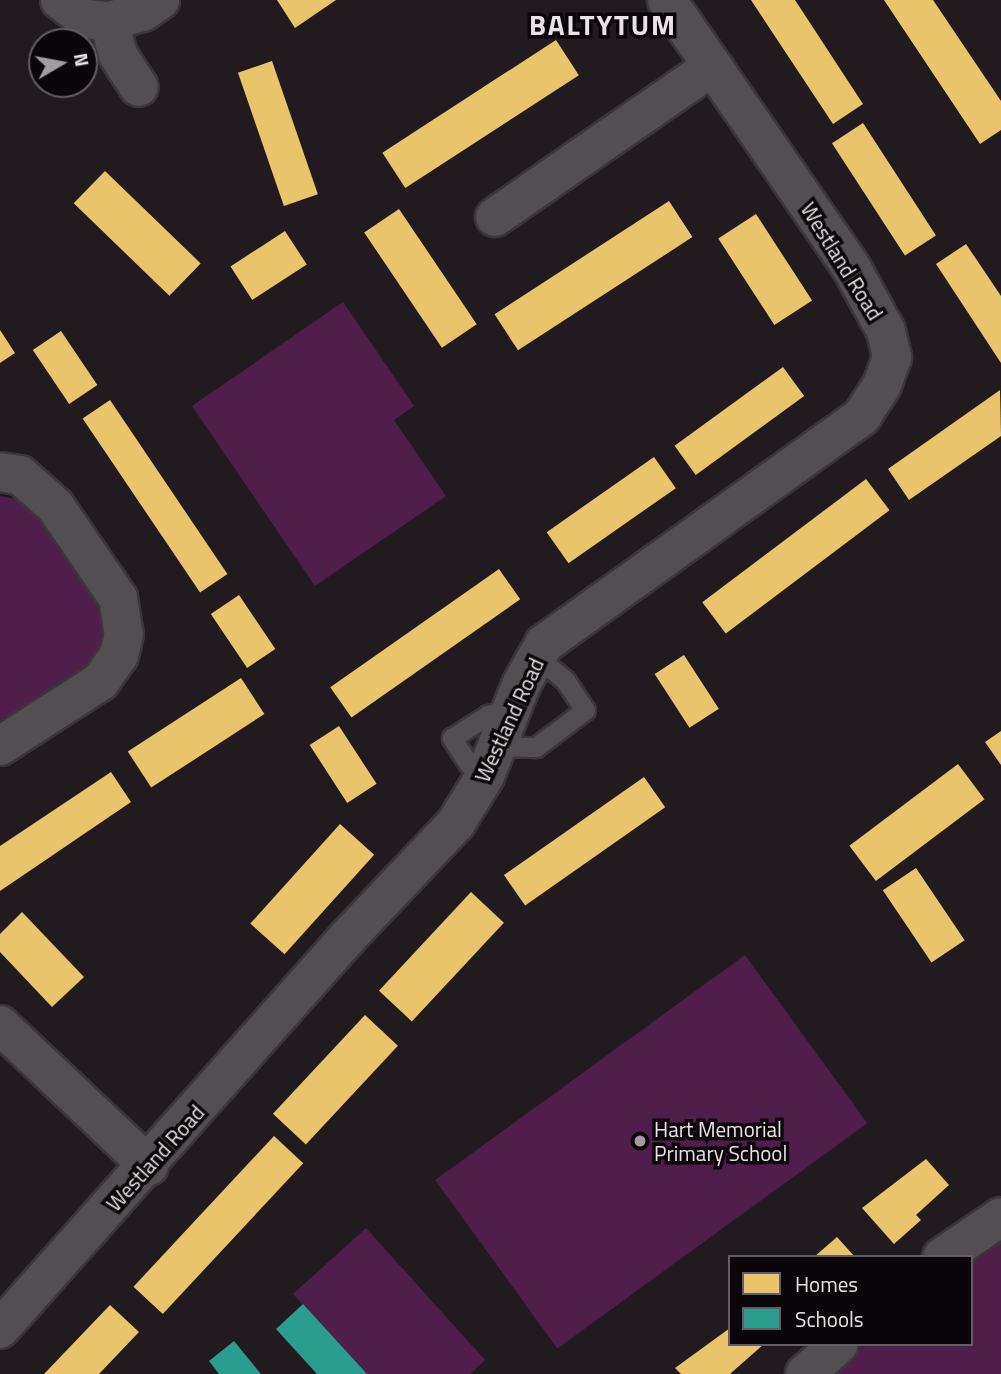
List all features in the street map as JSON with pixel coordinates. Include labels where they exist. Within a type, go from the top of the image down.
[{"type":"street","points":[[60,0],[85,19],[109,21],[143,12],[160,0]]},
{"type":"street","name":"Westland Road","points":[[0,1329],[149,1166],[347,938],[456,823],[491,761],[537,657],[555,635],[862,416],[882,385],[892,357],[886,331],[851,267],[667,0]]},
{"type":"street","points":[[109,21],[118,55],[139,87]]},
{"type":"street","points":[[495,217],[712,67]]},
{"type":"street","points":[[0,472],[20,475],[55,506],[118,598],[124,634],[119,654],[101,681],[0,746]]},
{"type":"street","points":[[0,1025],[149,1166]]},
{"type":"street","points":[[945,1255],[1001,1217]]},
{"type":"street","points":[[805,1374],[837,1346]]},
{"type":"lane","points":[[491,761],[536,747],[585,710],[565,680],[537,657]]},
{"type":"shaded area","points":[[343,302],[414,406],[394,420],[446,496],[315,586],[192,406]]},
{"type":"shaded area","points":[[0,496],[22,500],[99,594],[102,634],[100,651],[81,670],[0,723]]},
{"type":"shaded area","points":[[745,955],[867,1123],[557,1348],[435,1180]]},
{"type":"shaded area","points":[[366,1228],[485,1360],[470,1374],[367,1374],[293,1294]]},
{"type":"shaded area","points":[[1001,1232],[1001,1374],[825,1374],[856,1346],[973,1346],[973,1255]]},
{"type":"building: Homes","points":[[277,0],[336,0],[295,28]]},
{"type":"building: Homes","points":[[751,0],[795,0],[863,104],[833,124]]},
{"type":"building: Homes","points":[[884,0],[933,0],[1001,101],[1001,130],[980,144]]},
{"type":"building: Homes","points":[[556,40],[579,75],[405,188],[382,153]]},
{"type":"building: Homes","points":[[272,61],[318,194],[284,206],[238,73]]},
{"type":"building: Homes","points":[[863,123],[936,235],[905,256],[832,143]]},
{"type":"building: Homes","points":[[105,171],[201,263],[169,296],[74,203]]},
{"type":"building: Homes","points":[[669,201],[692,237],[518,350],[495,314]]},
{"type":"building: Homes","points":[[399,209],[477,324],[442,348],[364,232]]},
{"type":"building: Homes","points":[[756,214],[812,300],[774,325],[718,239]]},
{"type":"building: Homes","points":[[285,231],[307,265],[252,300],[230,266]]},
{"type":"building: Homes","points":[[966,244],[1001,296],[1001,363],[936,264]]},
{"type":"building: Homes","points":[[0,330],[15,353],[0,363]]},
{"type":"building: Homes","points":[[61,331],[97,385],[69,404],[33,350]]},
{"type":"building: Homes","points":[[783,367],[804,396],[696,475],[675,446]]},
{"type":"building: Homes","points":[[1000,390],[1001,436],[909,500],[888,469]]},
{"type":"building: Homes","points":[[110,400],[227,574],[200,593],[83,418]]},
{"type":"building: Homes","points":[[654,457],[676,488],[568,563],[547,532]]},
{"type":"building: Homes","points":[[866,479],[889,510],[726,634],[702,602]]},
{"type":"building: Homes","points":[[499,569],[520,599],[351,717],[330,687]]},
{"type":"building: Homes","points":[[239,595],[275,649],[247,668],[211,614]]},
{"type":"building: Homes","points":[[684,655],[719,709],[690,728],[655,674]]},
{"type":"building: Homes","points":[[241,678],[264,714],[151,788],[128,752]]},
{"type":"building: Homes","points":[[339,726],[377,784],[347,803],[310,745]]},
{"type":"building: Homes","points":[[1001,731],[1001,765],[985,742]]},
{"type":"building: Homes","points":[[958,764],[984,799],[876,881],[849,846]]},
{"type":"building: Homes","points":[[111,772],[131,802],[0,891],[0,846]]},
{"type":"building: Homes","points":[[644,777],[665,807],[525,905],[504,875]]},
{"type":"building: Homes","points":[[340,824],[374,855],[285,954],[250,924]]},
{"type":"building: Homes","points":[[916,868],[965,940],[931,962],[883,890]]},
{"type":"building: Homes","points":[[471,892],[504,923],[412,1021],[379,991]]},
{"type":"building: Homes","points":[[22,912],[84,977],[52,1007],[0,952],[0,934]]},
{"type":"building: Homes","points":[[365,1015],[398,1046],[306,1144],[273,1114]]},
{"type":"building: Homes","points":[[274,1136],[303,1163],[163,1314],[134,1287]]},
{"type":"building: Homes","points":[[926,1159],[949,1185],[916,1215],[921,1220],[894,1244],[862,1208]]},
{"type":"building: Homes","points":[[837,1237],[853,1255],[816,1255]]},
{"type":"building: Homes","points":[[110,1305],[139,1332],[99,1374],[44,1374]]},
{"type":"building: Homes","points":[[728,1329],[728,1346],[762,1346],[730,1374],[681,1374],[675,1368]]},
{"type":"building: Schools","points":[[303,1304],[367,1374],[317,1374],[276,1329]]},
{"type":"building: Schools","points":[[234,1341],[261,1374],[219,1374],[209,1361]]},
{"type":"place","name":"Hart Memorial Primary School","points":[[640,1141]]},
{"type":"district","name":"BALTYTUM","points":[[603,25]]}]
